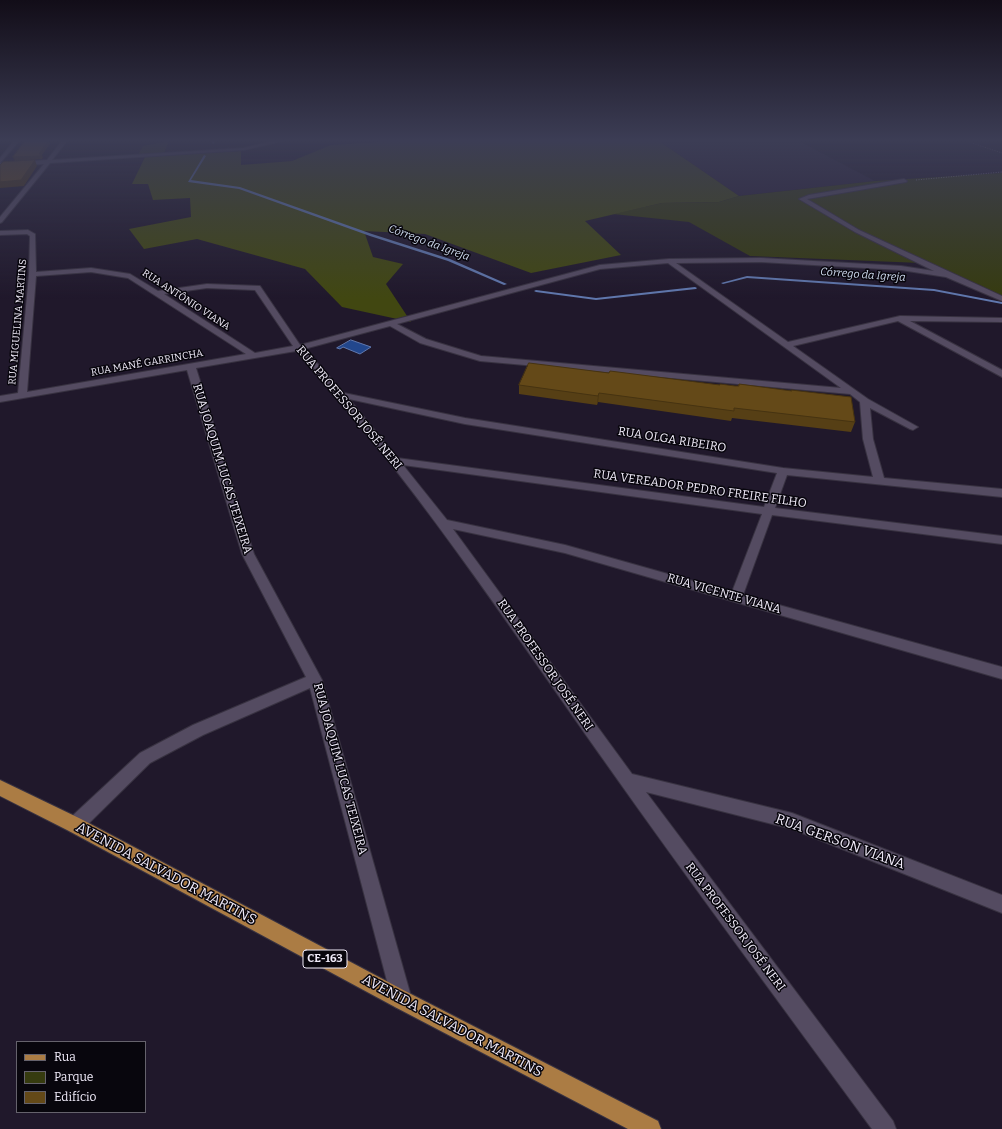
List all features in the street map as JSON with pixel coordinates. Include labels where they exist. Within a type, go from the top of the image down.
[{"type":"main road","name":"AVENIDA SALVADOR MARTINS","points":[[0,788],[650,1129]]},
{"type":"street","points":[[0,221],[3,214],[20,194]]},
{"type":"street","points":[[829,194],[802,199],[857,231],[1002,299]]},
{"type":"street","name":"RUA MIGUELINA MARTINS","points":[[0,233],[28,232],[33,235],[33,274],[22,396]]},
{"type":"street","name":"RUA MANÉ GARRINCHA","points":[[0,400],[298,348],[600,267],[669,261],[761,260],[901,268],[948,275]]},
{"type":"street","points":[[669,261],[865,401],[913,427]]},
{"type":"street","name":"RUA ANTÔNIO VIANA","points":[[33,274],[91,270],[130,276],[253,355]]},
{"type":"street","name":"RUA PROFESSOR JOSÉ NERI","points":[[157,293],[207,286],[257,288],[298,348],[341,395],[443,523],[626,780],[885,1129]]},
{"type":"street","points":[[786,345],[900,318],[1002,320]]},
{"type":"street","points":[[900,318],[1002,374]]},
{"type":"street","points":[[392,324],[423,340],[480,358],[854,392]]},
{"type":"street","name":"RUA JOAQUIM LUCAS TEIXEIRA","points":[[191,367],[248,554],[316,680],[402,1000]]},
{"type":"street","name":"RUA OLGA RIBEIRO","points":[[341,395],[465,421],[783,471],[1002,493]]},
{"type":"street","points":[[865,401],[868,439],[879,480]]},
{"type":"street","name":"RUA VEREADOR PEDRO FREIRE FILHO","points":[[394,461],[767,511],[1002,540]]},
{"type":"street","points":[[736,598],[783,471]]},
{"type":"street","name":"RUA VICENTE VIANA","points":[[443,523],[565,549],[1002,673]]},
{"type":"street","points":[[75,826],[145,758],[198,730],[316,680]]},
{"type":"street","name":"RUA GERSON VIANA","points":[[626,780],[792,821],[1002,904]]},
{"type":"shaded area","points":[[736,194],[760,194],[739,196]]},
{"type":"green space","points":[[151,194],[736,194],[739,196],[719,202],[662,203],[585,221],[621,255],[531,273],[425,234],[364,231],[373,257],[403,264],[386,284],[411,322],[342,307],[305,269],[197,239],[144,249],[129,229],[191,217],[190,198],[153,200]]},
{"type":"green space","points":[[760,194],[1002,194],[1002,297],[921,263],[750,256],[689,222],[613,214],[662,203],[719,202],[739,196]]},
{"type":"water","points":[[351,340],[371,347],[360,354],[343,347],[340,349],[337,348]]},
{"type":"building","points":[[529,363],[609,373],[610,371],[720,385],[739,386],[739,384],[851,397],[855,422],[734,408],[734,411],[599,393],[598,396],[519,385]]},
{"type":"waterway","name":"Córrego da Igreja","points":[[255,194],[371,235],[449,260],[505,284]]},
{"type":"waterway","name":"Córrego da Igreja","points":[[723,283],[747,277],[934,290],[1002,303]]},
{"type":"waterway","name":"Córrego da Igreja","points":[[536,291],[596,299],[695,288]]}]
